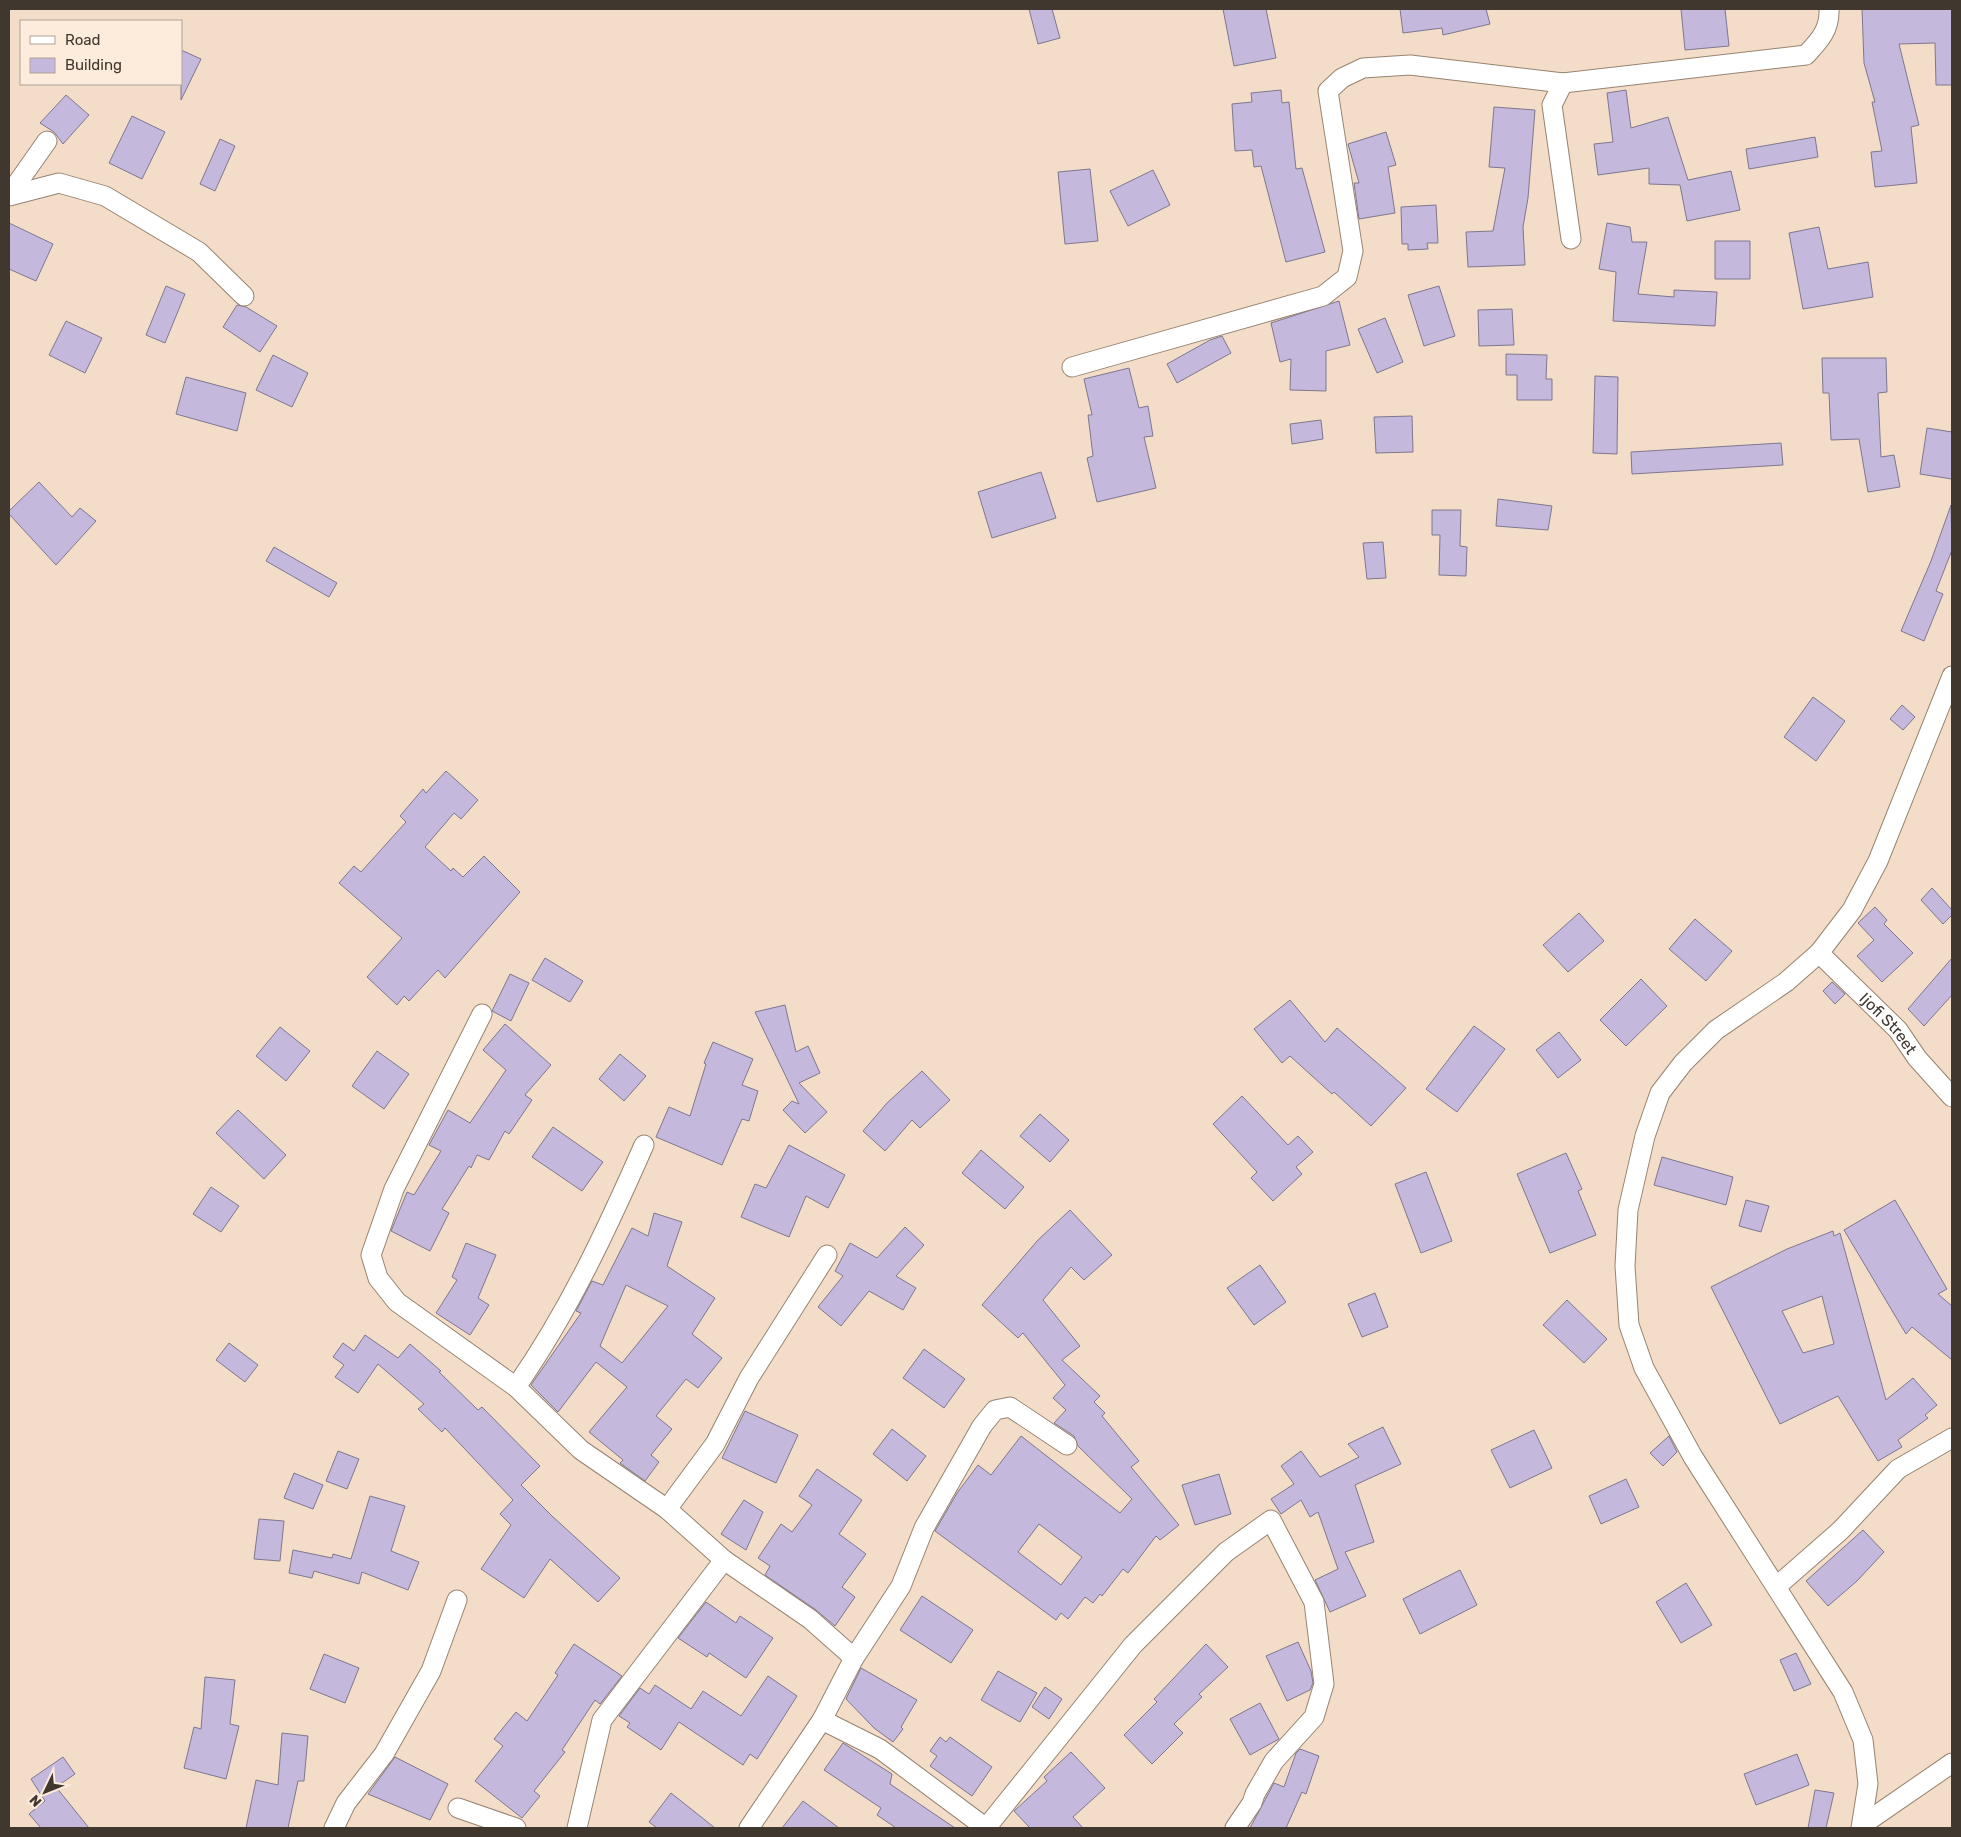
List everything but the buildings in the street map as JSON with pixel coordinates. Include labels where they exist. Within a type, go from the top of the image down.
[{"type":"street","points":[[1072,367],[1323,296],[1347,277],[1353,251],[1328,91],[1342,78],[1363,68],[1410,65],[1563,83],[1806,55],[1823,37],[1830,20],[1829,9]]},
{"type":"street","points":[[1563,83],[1552,105],[1571,238]]},
{"type":"street","points":[[9,196],[47,141]]},
{"type":"street","points":[[9,196],[60,183],[105,196],[199,252],[244,296]]},
{"type":"street","points":[[1862,1827],[1868,1784],[1863,1740],[1843,1692],[1693,1457],[1644,1368],[1629,1324],[1625,1266],[1628,1210],[1645,1136],[1660,1093],[1683,1063],[1716,1030],[1786,982],[1819,953],[1852,910],[1878,861],[1952,676]]},
{"type":"street","name":"Ijofi Street","points":[[1819,953],[1898,1030],[1917,1058],[1952,1097]]},
{"type":"street","points":[[482,1014],[394,1188],[370,1255],[378,1278],[397,1302],[516,1387],[581,1450],[668,1509],[724,1560],[810,1619],[854,1658]]},
{"type":"street","points":[[516,1387],[574,1296],[609,1226],[644,1144]]},
{"type":"street","points":[[668,1509],[715,1444],[750,1378],[827,1255]]},
{"type":"street","points":[[749,1828],[822,1720],[854,1658],[900,1586],[924,1528],[982,1426],[996,1410],[1010,1408],[1067,1445]]},
{"type":"street","points":[[1777,1586],[1841,1530],[1898,1469],[1952,1438]]},
{"type":"street","points":[[822,1720],[880,1750],[986,1828],[1133,1645],[1226,1552],[1271,1520],[1314,1602],[1324,1684],[1314,1718],[1274,1761],[1252,1803],[1235,1828]]},
{"type":"street","points":[[577,1828],[602,1720],[724,1560]]},
{"type":"street","points":[[334,1828],[346,1803],[384,1754],[430,1671],[457,1600]]},
{"type":"street","points":[[1862,1827],[1952,1763]]},
{"type":"street","points":[[458,1808],[516,1828]]}]
